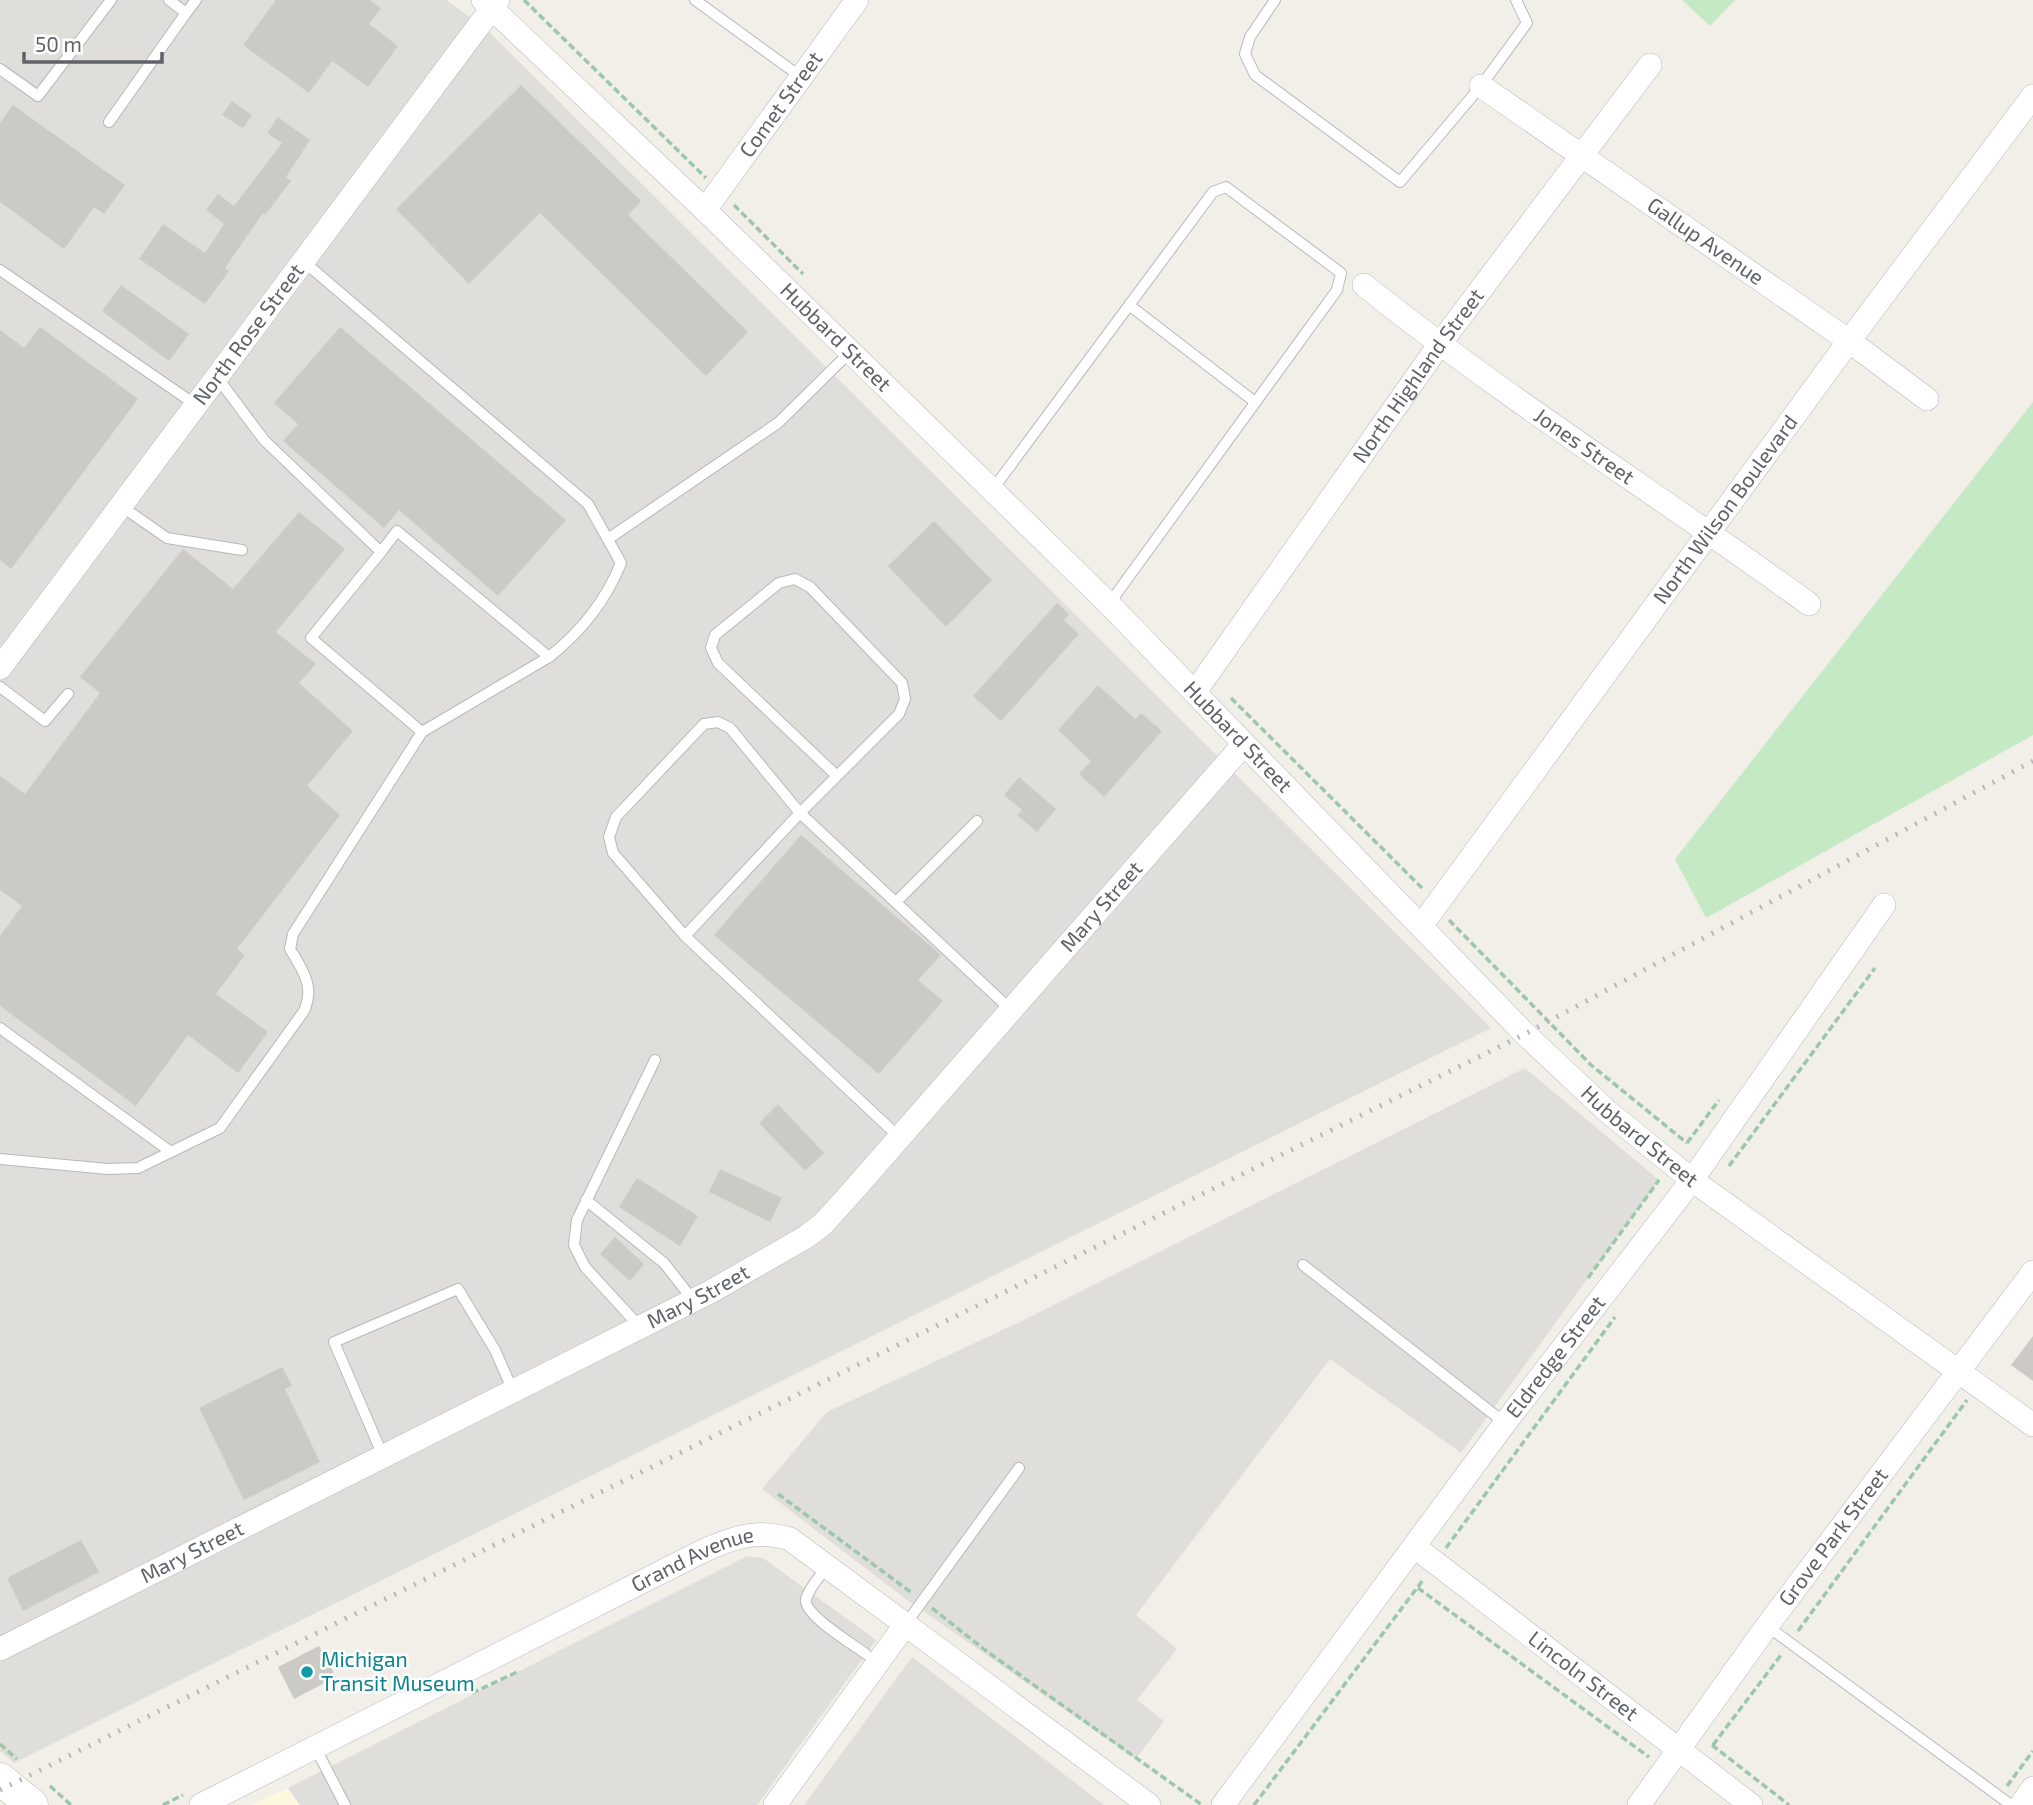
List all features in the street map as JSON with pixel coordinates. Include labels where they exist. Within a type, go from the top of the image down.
[{"type":"main road","points":[[0,1779],[32,1805]]},
{"type":"street","name":"Comet Street","points":[[705,209],[857,0]]},
{"type":"street","name":"Hubbard Street","points":[[491,2],[1109,604],[1525,1034],[1607,1111],[1700,1185],[2033,1425]]},
{"type":"street","name":"North Rose Street","points":[[0,668],[303,261],[491,2]]},
{"type":"street","name":"North Highland Street","points":[[1195,692],[1438,345],[1650,65]]},
{"type":"street","name":"Gallup Avenue","points":[[1481,86],[1849,341],[1927,399]]},
{"type":"street","name":"North Wilson Boulevard","points":[[1422,926],[1849,341],[2033,96]]},
{"type":"street","name":"Jones Street","points":[[1364,285],[1438,345],[1710,531],[1809,604]]},
{"type":"street","name":"Mary Street","points":[[0,1648],[693,1300],[768,1261],[823,1224],[1244,744]]},
{"type":"street","name":"Eldredge Street","points":[[1223,1805],[1505,1423],[1700,1185],[1884,905]]},
{"type":"street","name":"Grove Park Street","points":[[1639,1805],[1767,1626],[2033,1272]]},
{"type":"street","name":"Grand Avenue","points":[[201,1805],[735,1536],[771,1533],[790,1539],[1149,1805]]},
{"type":"street","name":"Lincoln Street","points":[[1415,1547],[1671,1760],[1751,1805]]},
{"type":"street","points":[[775,1805],[905,1625]]},
{"type":"street","points":[[2021,1805],[2033,1788]]},
{"type":"lane","points":[[0,69],[38,96],[111,0]]},
{"type":"lane","points":[[169,0],[186,13]]},
{"type":"lane","points":[[109,122],[196,0]]},
{"type":"lane","points":[[695,0],[801,77]]},
{"type":"lane","points":[[1275,0],[1250,37],[1245,54],[1255,75],[1400,182],[1481,86],[1527,23],[1516,0]]},
{"type":"lane","points":[[993,489],[1213,192],[1226,187],[1341,273],[1337,290],[1109,604]]},
{"type":"lane","points":[[0,1159],[108,1169],[138,1168],[220,1128],[304,1011],[310,997],[308,981],[290,949],[293,934],[422,732],[549,657],[566,643],[608,594],[621,563],[588,505],[303,261]]},
{"type":"lane","points":[[0,270],[196,405]]},
{"type":"lane","points":[[1129,305],[1255,402]]},
{"type":"lane","points":[[608,539],[778,423],[850,352]]},
{"type":"lane","points":[[217,377],[264,440],[381,551]]},
{"type":"lane","points":[[121,506],[167,538],[242,550]]},
{"type":"lane","points":[[422,732],[312,638],[397,531],[549,657]]},
{"type":"lane","points":[[685,936],[800,813],[837,776],[899,714],[905,699],[902,683],[810,587],[795,579],[779,583],[715,635],[711,648],[718,663],[837,776]]},
{"type":"lane","points":[[0,687],[45,721],[68,694]]},
{"type":"lane","points":[[900,1138],[685,936],[613,853],[609,837],[616,817],[704,724],[718,722],[730,728],[800,813],[1011,1010]]},
{"type":"lane","points":[[896,902],[977,821]]},
{"type":"lane","points":[[0,1028],[171,1152]]},
{"type":"lane","points":[[640,1327],[584,1267],[574,1245],[576,1220],[655,1060]]},
{"type":"lane","points":[[586,1199],[664,1263],[693,1300]]},
{"type":"lane","points":[[1303,1265],[1505,1423]]},
{"type":"lane","points":[[383,1456],[334,1342],[458,1289],[495,1350],[513,1391]]},
{"type":"lane","points":[[905,1625],[1019,1468]]},
{"type":"lane","points":[[827,1566],[807,1595],[806,1604],[811,1614],[866,1654]]},
{"type":"lane","points":[[1767,1626],[2011,1805]]},
{"type":"lane","points":[[315,1747],[345,1805]]},
{"type":"path","points":[[1700,1185],[1726,1171],[1875,968]]},
{"type":"path","points":[[1254,1805],[1435,1564],[1618,1313]]},
{"type":"path","points":[[1713,1745],[1979,1385]]},
{"type":"path","points":[[778,1494],[985,1650],[1202,1805]]},
{"type":"path","points":[[1417,1588],[1671,1760]]},
{"type":"path","points":[[1693,1730],[1789,1805]]},
{"type":"shaded area","points":[[0,0],[446,0],[486,29],[1491,1028],[14,1763],[0,1751]]},
{"type":"shaded area","points":[[1525,1068],[1659,1180],[1461,1453],[1330,1359],[1136,1615],[1177,1649],[1137,1700],[1164,1721],[1136,1759],[907,1600],[762,1489],[827,1412],[1022,1321]]},
{"type":"shaded area","points":[[747,1556],[763,1558],[876,1640],[757,1805],[300,1805],[288,1788]]},
{"type":"shaded area","points":[[912,1657],[1104,1805],[804,1805]]},
{"type":"shaded area","points":[[288,1788],[300,1805],[250,1805]]},
{"type":"green space","points":[[1682,0],[1735,0],[1710,26]]},
{"type":"green space","points":[[2033,402],[2033,735],[1706,918],[1675,859]]},
{"type":"building","points":[[276,0],[370,0],[381,8],[369,24],[398,46],[368,87],[332,61],[309,93],[243,45]]},
{"type":"building","points":[[521,85],[641,201],[628,215],[748,332],[706,376],[540,213],[469,284],[396,209]]},
{"type":"building","points":[[232,101],[252,115],[243,128],[222,115]]},
{"type":"building","points":[[13,105],[125,185],[104,214],[94,207],[64,249],[0,202],[0,123]]},
{"type":"building","points":[[278,117],[310,140],[286,177],[291,181],[265,215],[263,213],[225,268],[229,271],[205,304],[139,259],[163,224],[205,253],[224,224],[206,210],[218,194],[234,206],[282,143],[267,133]]},
{"type":"building","points":[[121,285],[189,334],[169,361],[102,311]]},
{"type":"building","points":[[40,327],[138,399],[11,569],[0,560],[0,330],[24,348]]},
{"type":"building","points":[[340,327],[566,520],[498,596],[399,510],[384,528],[283,441],[298,424],[274,403]]},
{"type":"building","points":[[299,512],[345,549],[276,632],[316,664],[299,683],[353,731],[307,786],[340,815],[237,949],[245,955],[216,994],[268,1032],[238,1073],[188,1035],[136,1106],[0,1006],[0,936],[22,906],[0,890],[0,776],[25,794],[100,693],[80,677],[183,549],[233,589]]},
{"type":"building","points":[[934,521],[992,580],[946,627],[888,566]]},
{"type":"building","points":[[1057,603],[1069,614],[1064,620],[1079,634],[1001,721],[973,696]]},
{"type":"building","points":[[1098,685],[1135,719],[1141,713],[1162,731],[1104,797],[1079,774],[1091,761],[1058,730]]},
{"type":"building","points":[[1019,777],[1056,809],[1037,832],[1017,815],[1022,810],[1004,795]]},
{"type":"building","points":[[801,835],[941,955],[918,980],[943,1001],[879,1074],[714,935]]},
{"type":"building","points":[[778,1104],[824,1153],[805,1171],[759,1123]]},
{"type":"building","points":[[720,1169],[782,1198],[770,1222],[709,1192]]},
{"type":"building","points":[[637,1178],[698,1216],[680,1246],[619,1207]]},
{"type":"building","points":[[615,1237],[644,1264],[630,1281],[600,1254]]},
{"type":"building","points":[[2033,1336],[2033,1381],[2011,1365]]},
{"type":"building","points":[[282,1367],[292,1386],[285,1389],[320,1462],[244,1500],[199,1408]]},
{"type":"building","points":[[81,1540],[99,1572],[23,1611],[7,1578]]},
{"type":"building","name":"Michigan Transit Museum","points":[[319,1646],[336,1677],[294,1699],[278,1667]]},
{"type":"railway","points":[[0,1790],[1525,1034],[2033,761]]},
{"type":"place","name":"Michigan Transit Museum","points":[[307,1672]]}]
